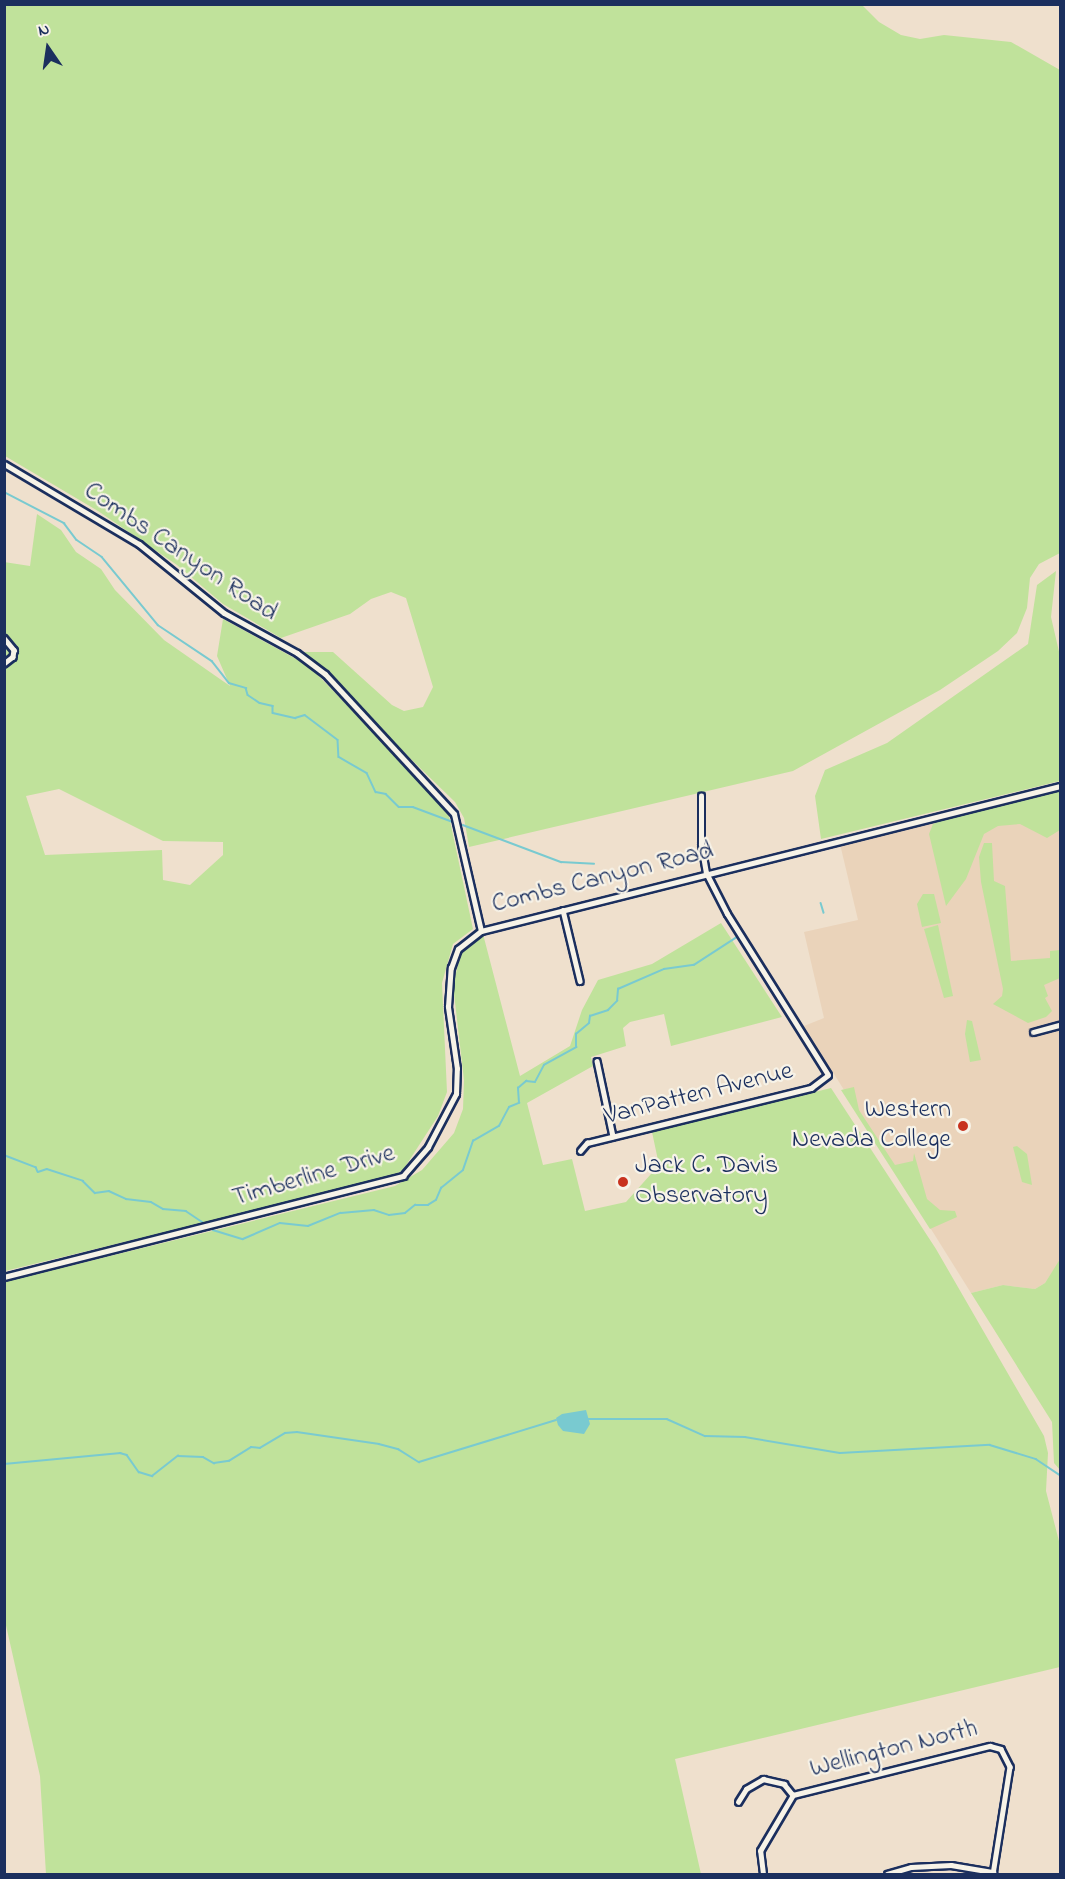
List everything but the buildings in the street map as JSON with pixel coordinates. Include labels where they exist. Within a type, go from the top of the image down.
[{"type":"street","name":"Combs Canyon Road","points":[[4,464],[139,544],[224,613],[297,653],[325,674],[454,814],[481,931],[1060,786]]},
{"type":"street","points":[[4,638],[14,650],[13,657],[4,664]]},
{"type":"street","points":[[701,796],[701,844],[706,873]]},
{"type":"street","name":"VanPatten Avenue","points":[[580,1151],[587,1143],[811,1088],[828,1075],[727,914],[706,873]]},
{"type":"street","points":[[563,910],[580,981]]},
{"type":"street","name":"Timberline Drive","points":[[4,1277],[403,1176],[428,1147],[456,1094],[457,1069],[448,1007],[451,968],[458,949],[481,931]]},
{"type":"street","points":[[1033,1032],[1060,1025]]},
{"type":"street","points":[[597,1061],[613,1136]]},
{"type":"street","name":"Wellington North","points":[[793,1795],[990,1746],[1003,1750],[1010,1767],[993,1874]]},
{"type":"street","points":[[738,1802],[746,1789],[763,1779],[784,1784],[793,1795],[760,1851],[763,1875]]},
{"type":"street","points":[[886,1875],[911,1867],[951,1865],[993,1874]]},
{"type":"shaded area","name":"Western Nevada College","points":[[1060,791],[1060,1260],[1045,1283],[1035,1289],[1003,1285],[971,1293],[804,1026],[824,1018],[804,932],[858,920],[840,844]]},
{"type":"green space","points":[[4,5],[862,5],[879,22],[901,35],[920,39],[944,35],[1011,42],[1060,70],[1060,553],[1039,564],[1030,578],[1027,608],[1017,633],[998,651],[940,690],[793,771],[469,847],[464,818],[455,802],[301,652],[333,652],[392,705],[404,711],[423,707],[433,687],[406,598],[391,592],[371,599],[350,614],[281,638],[223,604],[177,565],[98,511],[5,456]]},
{"type":"green space","points":[[37,514],[61,530],[76,552],[101,569],[115,590],[164,640],[230,686],[217,656],[223,619],[309,666],[415,775],[449,816],[473,929],[453,944],[442,983],[447,1092],[438,1116],[403,1170],[391,1177],[5,1271],[4,562],[30,566]],"holes":[[[59,789],[163,841],[223,842],[223,855],[190,885],[163,880],[162,850],[45,855],[26,796]]]},
{"type":"green space","points":[[1056,571],[1051,617],[1060,656],[1060,781],[821,839],[815,796],[825,770],[887,743],[1028,644],[1037,585]]},
{"type":"green space","points":[[1060,791],[1060,830],[1047,838],[1020,824],[998,826],[984,834],[966,879],[946,906],[929,834],[933,824],[959,814]]},
{"type":"green space","points":[[984,843],[992,843],[994,881],[1005,886],[1011,961],[1050,958],[1050,951],[1060,950],[1060,978],[1044,985],[1048,996],[1045,998],[1052,1011],[1046,1017],[1028,1023],[993,1004],[1002,996],[1003,989],[981,882],[979,857]]},
{"type":"green space","points":[[923,894],[934,894],[941,923],[922,927],[917,904]]},
{"type":"green space","points":[[721,923],[782,1017],[671,1046],[664,1014],[630,1022],[623,1028],[626,1046],[591,1057],[593,1066],[527,1103],[543,1165],[572,1159],[585,1211],[626,1202],[659,1165],[652,1132],[831,1088],[936,1249],[1044,1436],[1048,1453],[1046,1491],[1060,1545],[1060,1667],[675,1759],[701,1874],[46,1874],[40,1776],[5,1621],[4,1282],[395,1186],[422,1170],[454,1133],[463,1109],[464,1080],[453,985],[461,953],[483,934],[520,1076],[570,1046],[582,1010],[598,980],[652,964]]},
{"type":"green space","points":[[938,925],[953,996],[944,998],[924,929]]},
{"type":"green space","points":[[967,1020],[972,1021],[981,1060],[970,1062],[965,1034]]},
{"type":"green space","points":[[854,1087],[859,1110],[895,1165],[913,1161],[914,1153],[927,1199],[940,1210],[955,1211],[957,1217],[930,1229],[841,1090]]},
{"type":"green space","points":[[1017,1146],[1027,1154],[1032,1185],[1022,1182],[1013,1147]]},
{"type":"green space","points":[[1060,1259],[1060,1470],[1054,1463],[1052,1422],[971,1293],[1003,1285],[1035,1289],[1045,1283]]},
{"type":"water","points":[[586,1410],[590,1424],[584,1434],[563,1431],[558,1425],[556,1418],[562,1414]]},
{"type":"waterway","points":[[4,492],[64,523],[77,540],[102,557],[158,625],[212,661],[229,683],[246,688],[248,695],[260,703],[273,706],[273,713],[295,718],[305,715],[338,740],[339,757],[367,773],[376,792],[386,794],[399,807],[413,807],[453,822]]},
{"type":"waterway","points":[[463,825],[561,862],[594,864]]},
{"type":"waterway","points":[[821,903],[824,913]]},
{"type":"waterway","points":[[213,1230],[243,1239],[280,1223],[308,1226],[341,1213],[374,1210],[389,1215],[405,1213],[415,1205],[428,1205],[436,1200],[441,1188],[463,1170],[473,1141],[499,1126],[509,1107],[519,1103],[518,1088],[526,1081],[535,1082],[544,1065],[576,1047],[576,1034],[589,1023],[590,1016],[608,1010],[617,1001],[618,989],[664,969],[694,965],[737,937]]},
{"type":"waterway","points":[[4,1155],[36,1167],[38,1172],[47,1169],[83,1181],[95,1193],[109,1191],[126,1199],[151,1202],[163,1209],[186,1211],[204,1223]]},
{"type":"waterway","points":[[588,1419],[667,1419],[705,1436],[745,1437],[840,1453],[990,1445],[1036,1459],[1060,1475]]},
{"type":"waterway","points":[[4,1464],[120,1453],[127,1455],[139,1472],[152,1476],[178,1456],[203,1457],[214,1463],[229,1461],[251,1447],[260,1448],[285,1433],[297,1432],[379,1444],[398,1449],[419,1462],[556,1420]]},
{"type":"place","name":"Western Nevada College","points":[[963,1126]]},
{"type":"place","name":"Jack C. Davis Observatory","points":[[623,1182]]}]
